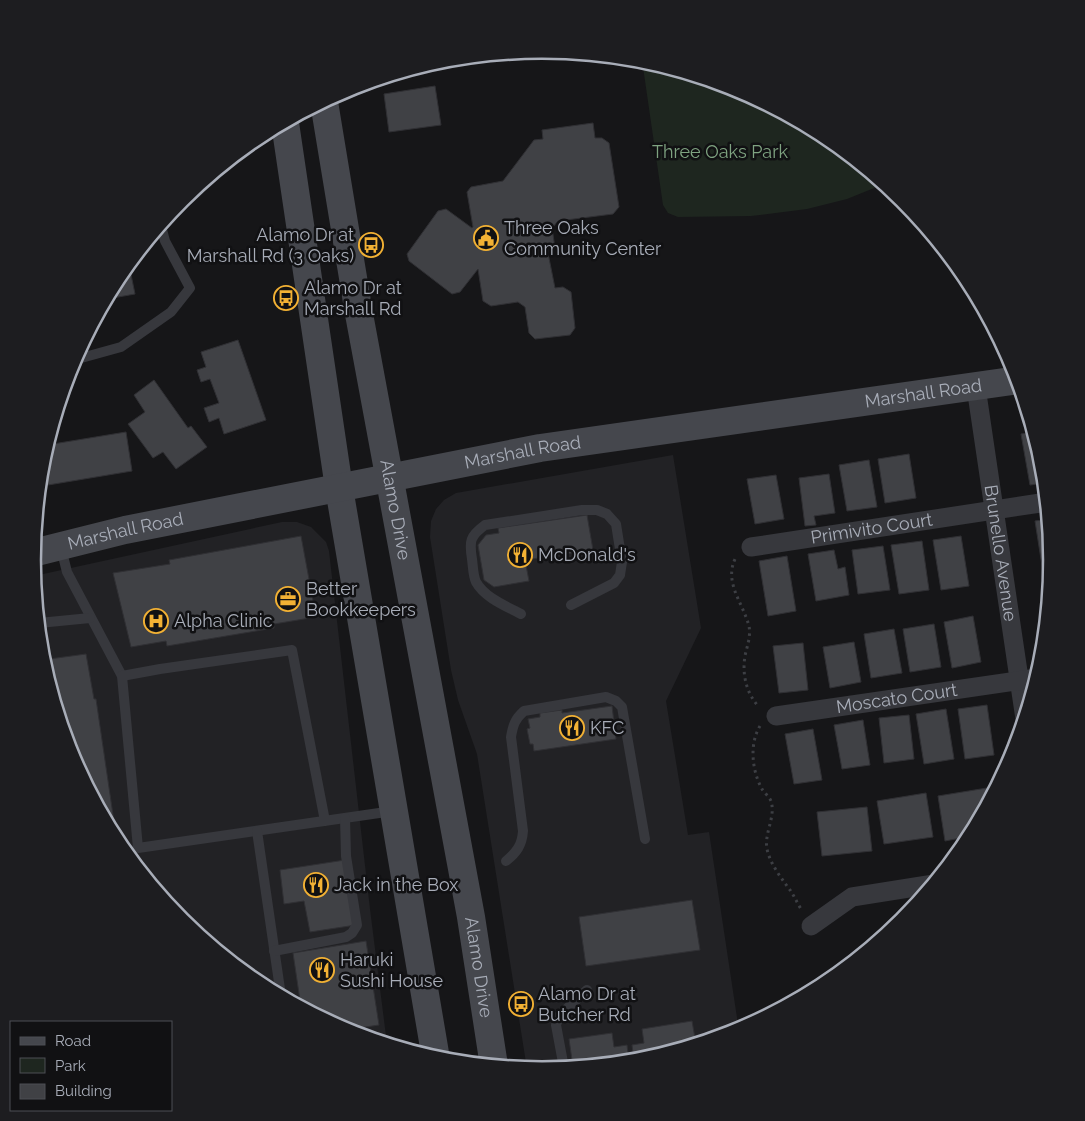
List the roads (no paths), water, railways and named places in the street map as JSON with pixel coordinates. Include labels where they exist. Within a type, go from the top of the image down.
[{"type":"main road","name":"Alamo Drive","points":[[325,109],[359,314],[471,917],[493,1059]]},
{"type":"main road","points":[[286,130],[339,488],[434,1050]]},
{"type":"main road","name":"Marshall Road","points":[[41,551],[125,530],[540,448],[1010,381]]},
{"type":"street","name":"Brunello Avenue","points":[[976,387],[994,510],[1028,679]]},
{"type":"street","name":"Primivito Court","points":[[751,547],[1040,503]]},
{"type":"street","name":"Moscato Court","points":[[776,716],[1028,679]]},
{"type":"street","points":[[811,926],[852,897],[923,886]]},
{"type":"lane","points":[[85,357],[121,346],[171,312],[190,288],[164,241],[163,234]]},
{"type":"lane","points":[[521,614],[492,599],[484,593],[475,581],[470,543],[476,532],[485,525],[582,510],[597,510],[607,514],[616,524],[622,562],[620,575],[614,584],[571,605]]},
{"type":"lane","points":[[60,547],[67,572],[122,676],[138,848],[394,811]]},
{"type":"lane","points":[[46,622],[90,618]]},
{"type":"lane","points":[[122,676],[292,650],[325,821]]},
{"type":"lane","points":[[506,861],[520,848],[523,840],[511,737],[517,717],[524,711],[606,698],[616,701],[622,707],[645,839]]},
{"type":"lane","points":[[274,952],[346,937],[355,929],[357,925],[346,856],[345,818]]},
{"type":"lane","points":[[257,831],[280,987]]},
{"type":"lane","points":[[563,1061],[556,1025],[559,1016],[587,990]]},
{"type":"place","name":"Three Oaks Community Center","points":[[486,238]]},
{"type":"place","name":"Alamo Dr at Marshall Rd (3 Oaks)","points":[[371,245]]},
{"type":"place","name":"Alamo Dr at Marshall Rd","points":[[286,298]]},
{"type":"place","name":"McDonald's","points":[[520,555]]},
{"type":"place","name":"Better Bookkeepers","points":[[288,599]]},
{"type":"place","name":"Alpha Clinic","points":[[156,621]]},
{"type":"place","name":"KFC","points":[[572,728]]},
{"type":"place","name":"Jack in the Box","points":[[316,885]]},
{"type":"place","name":"Haruki Sushi House","points":[[322,970]]},
{"type":"place","name":"Alamo Dr at Butcher Rd","points":[[521,1004]]},
{"type":"park label","name":"Three Oaks Park","points":[[720,152]]}]
